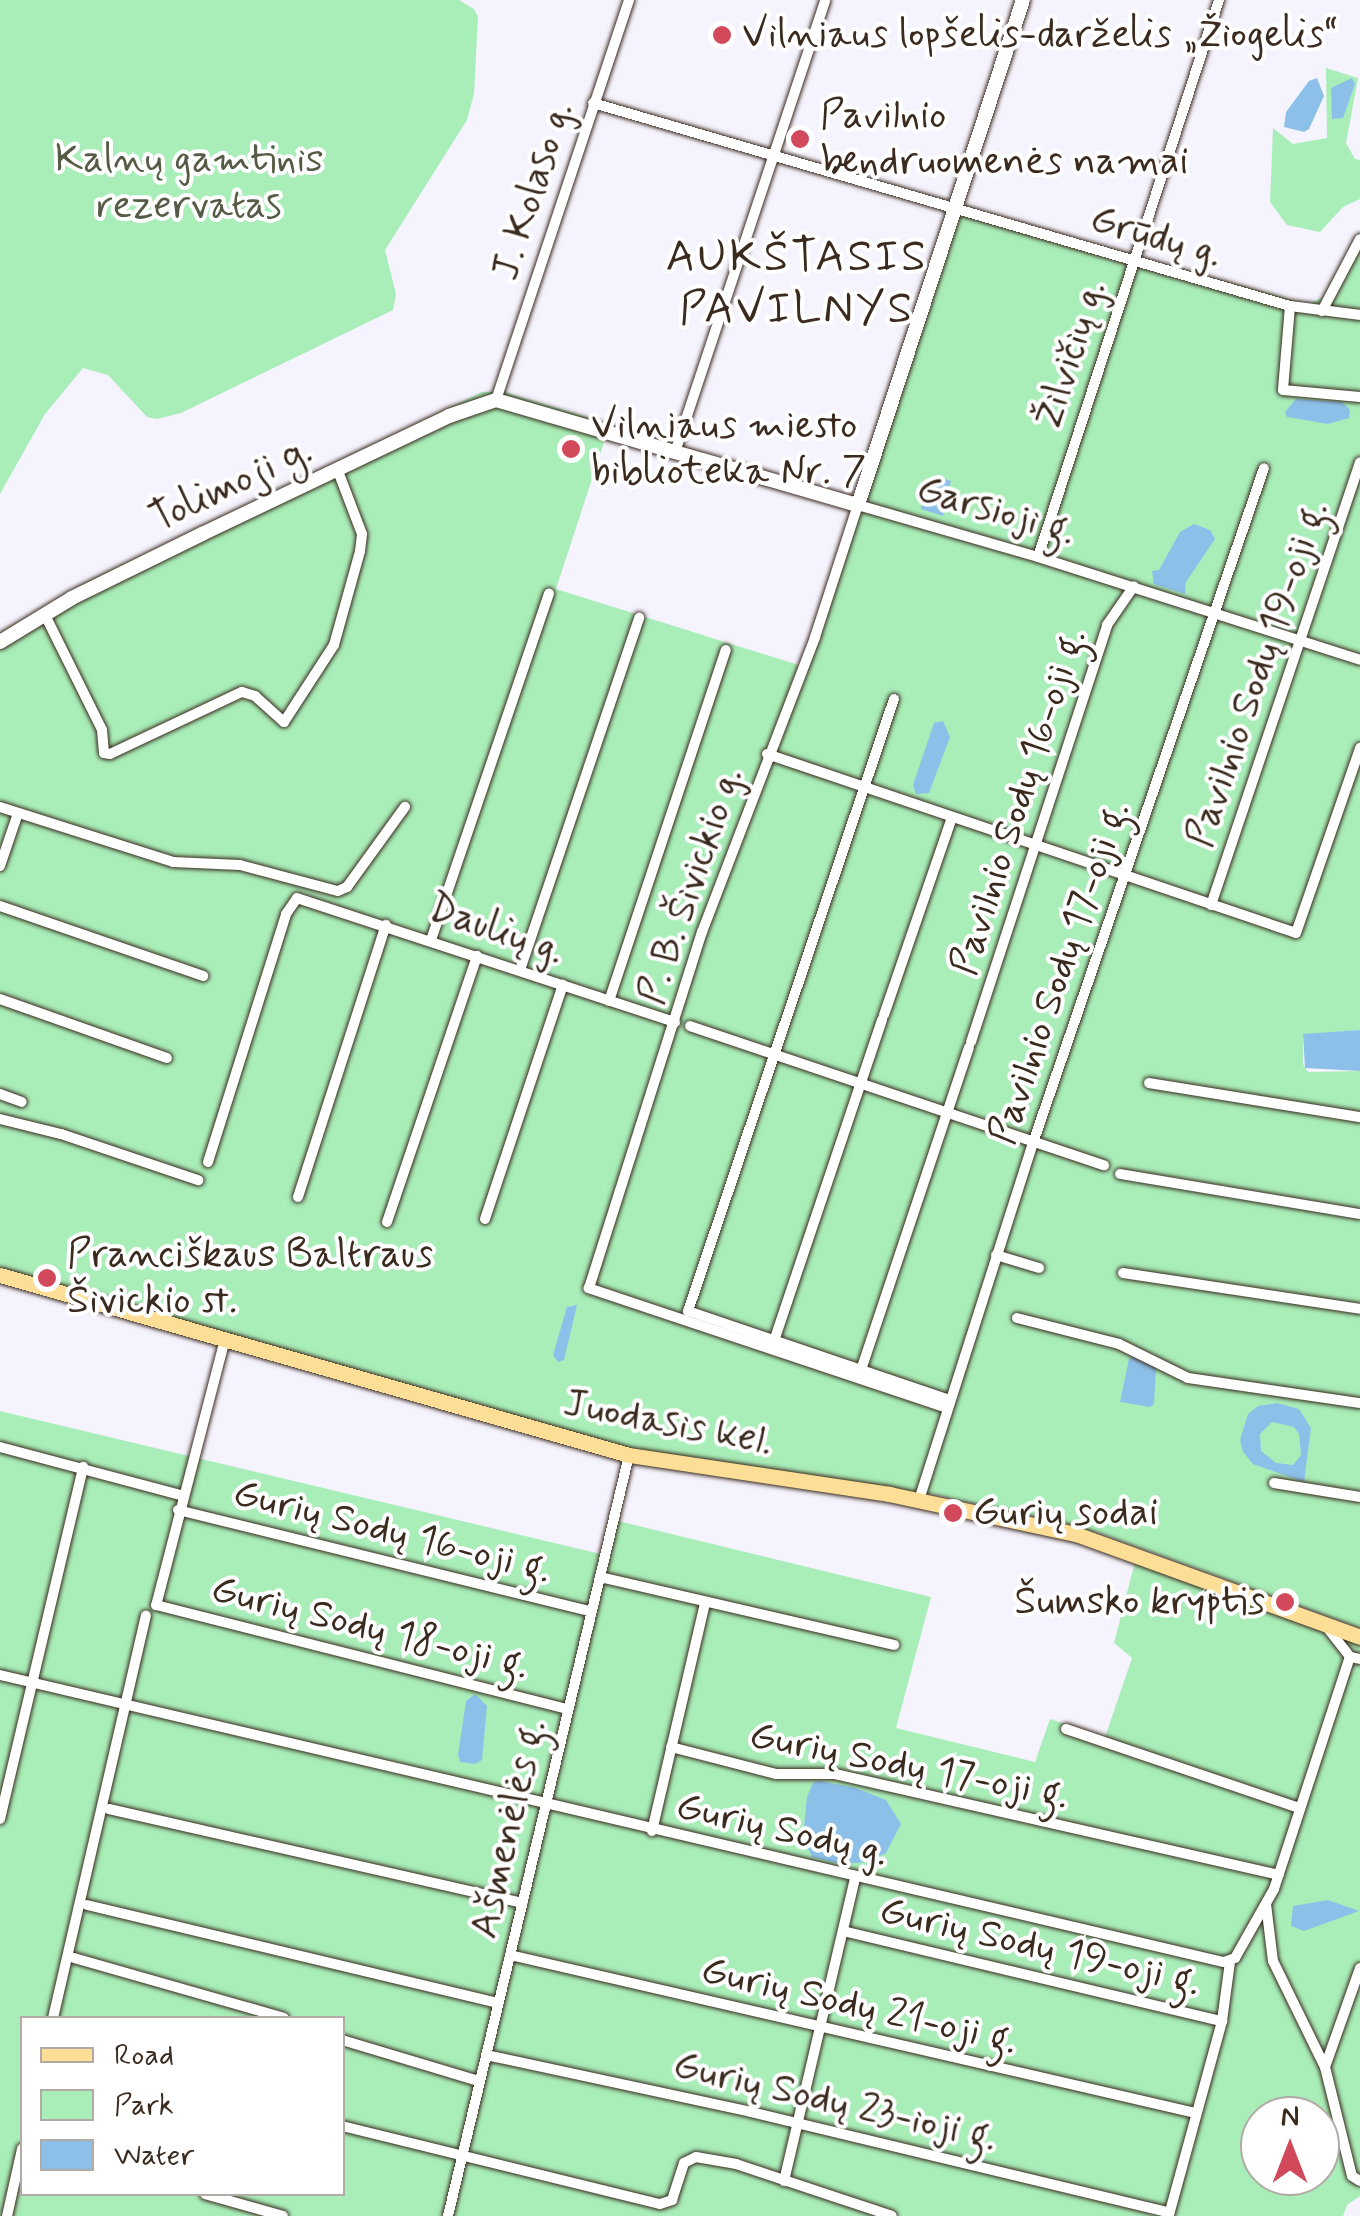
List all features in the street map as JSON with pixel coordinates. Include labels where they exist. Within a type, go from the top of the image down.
[{"type":"main road","name":"Juodasis kel.","points":[[0,1275],[629,1455],[919,1500],[1102,1541],[1360,1636]]},
{"type":"street","name":"J. Kolaso g.","points":[[496,400],[628,0]]},
{"type":"street","points":[[674,452],[824,0]]},
{"type":"street","points":[[858,505],[1023,0]]},
{"type":"street","name":"Žilvičių g.","points":[[1038,556],[1219,0]]},
{"type":"street","name":"Grūdų g.","points":[[593,102],[1290,306],[1360,315]]},
{"type":"street","points":[[1322,311],[1360,239]]},
{"type":"street","points":[[1290,306],[1283,390],[1360,398]]},
{"type":"street","name":"Garsioji g.","points":[[496,400],[1038,556],[1360,660]]},
{"type":"street","name":"Tolimoji g.","points":[[0,642],[45,615],[449,416],[496,400]]},
{"type":"street","name":"Pavilnio Sodų 19-oji g.","points":[[1212,904],[1360,462]]},
{"type":"street","name":"Pavilnio Sodų 17-oji g.","points":[[919,1500],[1033,1142],[1264,468]]},
{"type":"street","points":[[45,615],[102,730],[104,752],[110,754],[242,692],[255,696],[284,722],[334,645],[360,552],[362,534],[338,471]]},
{"type":"street","name":"P. B. Šivickio g.","points":[[858,505],[814,637],[767,754],[589,1288],[948,1404]]},
{"type":"street","name":"Pavilnio Sodų 16-oji g.","points":[[861,1370],[1108,626],[1134,586]]},
{"type":"street","points":[[431,940],[549,594]]},
{"type":"street","points":[[520,970],[639,618]]},
{"type":"street","points":[[609,1000],[726,650]]},
{"type":"street","points":[[894,698],[688,1311],[948,1404]]},
{"type":"street","points":[[767,754],[951,820],[1296,934],[1360,748]]},
{"type":"street","points":[[0,807],[172,862],[240,865],[338,891],[347,886],[405,807]]},
{"type":"street","points":[[0,866],[18,812]]},
{"type":"street","points":[[774,1341],[951,820]]},
{"type":"street","name":"Daulių g.","points":[[208,1162],[288,908],[298,898],[675,1022]]},
{"type":"street","points":[[0,906],[203,976]]},
{"type":"street","points":[[298,1197],[386,925]]},
{"type":"street","points":[[387,1222],[477,956]]},
{"type":"street","points":[[485,1219],[563,985]]},
{"type":"street","points":[[0,1000],[167,1058]]},
{"type":"street","points":[[690,1026],[1104,1165]]},
{"type":"street","points":[[1149,1083],[1360,1116]]},
{"type":"street","points":[[0,1094],[22,1102]]},
{"type":"street","points":[[0,1119],[198,1180]]},
{"type":"street","points":[[1120,1174],[1360,1214]]},
{"type":"street","points":[[996,1255],[1039,1268]]},
{"type":"street","points":[[1123,1273],[1360,1309]]},
{"type":"street","points":[[1017,1318],[1119,1344],[1188,1378],[1360,1402]]},
{"type":"street","points":[[178,1510],[225,1339]]},
{"type":"street","points":[[0,1446],[182,1495]]},
{"type":"street","name":"Ašmenėlės g.","points":[[448,2216],[629,1455]]},
{"type":"street","points":[[0,1819],[83,1466]]},
{"type":"street","points":[[1274,1483],[1360,1497]]},
{"type":"street","name":"Gurių Sodų 18-oji g.","points":[[178,1510],[156,1605],[568,1709]]},
{"type":"street","name":"Gurių Sodų 16-oji g.","points":[[178,1510],[592,1612]]},
{"type":"street","points":[[600,1578],[894,1645]]},
{"type":"street","points":[[652,1830],[705,1603]]},
{"type":"street","points":[[53,2016],[146,1616]]},
{"type":"street","points":[[1169,2214],[1222,2021],[1230,1962],[1279,1875],[1355,1658],[1324,1623]]},
{"type":"street","name":"Gurių Sodų g.","points":[[0,1675],[854,1878],[1230,1962]]},
{"type":"street","points":[[1066,1729],[1300,1808]]},
{"type":"street","name":"Gurių Sodų 17-oji g.","points":[[671,1747],[776,1774],[836,1774],[1279,1875]]},
{"type":"street","points":[[109,1810],[522,1902]]},
{"type":"street","points":[[784,2181],[854,1878]]},
{"type":"street","points":[[1266,1902],[1272,1962],[1325,2067],[1356,2178]]},
{"type":"street","points":[[88,1906],[498,2002]]},
{"type":"street","name":"Gurių Sodų 19-oji g.","points":[[843,1932],[1222,2021]]},
{"type":"street","name":"Gurių Sodų 21-oji g.","points":[[510,1955],[1196,2113]]},
{"type":"street","points":[[74,1958],[277,2016]]},
{"type":"street","points":[[1325,2067],[1360,1968]]},
{"type":"street","points":[[345,2041],[480,2081]]},
{"type":"street","name":"Gurių Sodų 23-ioji g.","points":[[486,2055],[798,2122],[1169,2214]]},
{"type":"street","points":[[345,2127],[660,2204],[672,2200],[684,2163],[691,2157],[736,2164],[892,2216]]},
{"type":"street","points":[[7,2216],[20,2158]]},
{"type":"street","points":[[212,2196],[283,2216]]},
{"type":"green space","name":"Kalnų gamtinis rezervatas","points":[[0,0],[459,0],[474,9],[478,17],[474,94],[467,120],[385,250],[396,294],[393,310],[181,413],[157,419],[147,417],[108,375],[83,368],[45,414],[0,494]]},
{"type":"green space","points":[[1326,68],[1358,78],[1346,143],[1355,159],[1360,160],[1360,199],[1343,207],[1320,232],[1287,225],[1270,202],[1273,128],[1293,144],[1327,138]]},
{"type":"green space","points":[[963,207],[1307,304],[1322,298],[1360,230],[1360,1030],[1303,1035],[1303,1064],[1308,1072],[1360,1071],[1360,1628],[1099,1533],[932,1494],[659,1457],[0,1270],[0,633],[86,582],[482,392],[505,392],[610,424],[556,589],[808,668]]},
{"type":"green space","points":[[0,1411],[609,1556],[618,1521],[931,1597],[896,1728],[1035,1762],[1050,1719],[1105,1737],[1132,1658],[1114,1643],[1136,1558],[1360,1643],[1360,2196],[1347,2205],[1343,2216],[0,2216]]},
{"type":"water","points":[[1317,78],[1324,96],[1309,129],[1304,132],[1284,127],[1286,112],[1309,81]]},
{"type":"water","points":[[1352,78],[1355,84],[1343,118],[1332,119],[1331,88]]},
{"type":"water","points":[[1296,399],[1342,402],[1350,410],[1349,418],[1328,424],[1287,417],[1285,412]]},
{"type":"water","points":[[939,477],[951,481],[943,516],[921,509],[924,485]]},
{"type":"water","points":[[1194,524],[1210,530],[1215,539],[1186,582],[1185,594],[1154,584],[1152,571],[1159,570],[1180,532]]},
{"type":"water","points":[[943,721],[950,737],[929,793],[916,794],[913,785],[934,723]]},
{"type":"water","points":[[1360,1030],[1360,1071],[1305,1068],[1303,1034]]},
{"type":"water","points":[[577,1305],[564,1360],[558,1362],[553,1355],[567,1307]]},
{"type":"water","points":[[1134,1356],[1156,1368],[1154,1404],[1150,1407],[1120,1402],[1129,1359]]},
{"type":"water","points":[[1277,1403],[1299,1409],[1311,1428],[1304,1482],[1253,1464],[1243,1452],[1240,1440],[1248,1414],[1258,1406]],"holes":[[[1272,1422],[1294,1427],[1299,1434],[1301,1455],[1293,1465],[1276,1463],[1261,1451],[1260,1434]]]},
{"type":"water","points":[[475,1694],[487,1706],[482,1760],[475,1764],[460,1762],[458,1755],[466,1701]]},
{"type":"water","points":[[813,1783],[856,1788],[886,1800],[901,1824],[886,1853],[867,1862],[840,1864],[812,1857],[803,1838],[807,1797]]},
{"type":"water","points":[[1328,1900],[1359,1911],[1304,1931],[1291,1926],[1293,1906]]},
{"type":"place","name":"Vilniaus lopšelis-darželis „Žiogelis“","points":[[722,35]]},
{"type":"place","name":"Pavilnio bendruomenės namai","points":[[800,139]]},
{"type":"place","name":"Vilniaus miesto biblioteka Nr. 7","points":[[571,449]]},
{"type":"place","name":"Pranciškaus Baltraus Šivickio st.","points":[[47,1278]]},
{"type":"place","name":"Gurių sodai","points":[[953,1513]]},
{"type":"place","name":"Šumsko kryptis","points":[[1285,1602]]},
{"type":"district","name":"AUKŠTASIS PAVILNYS","points":[[797,284]]}]
